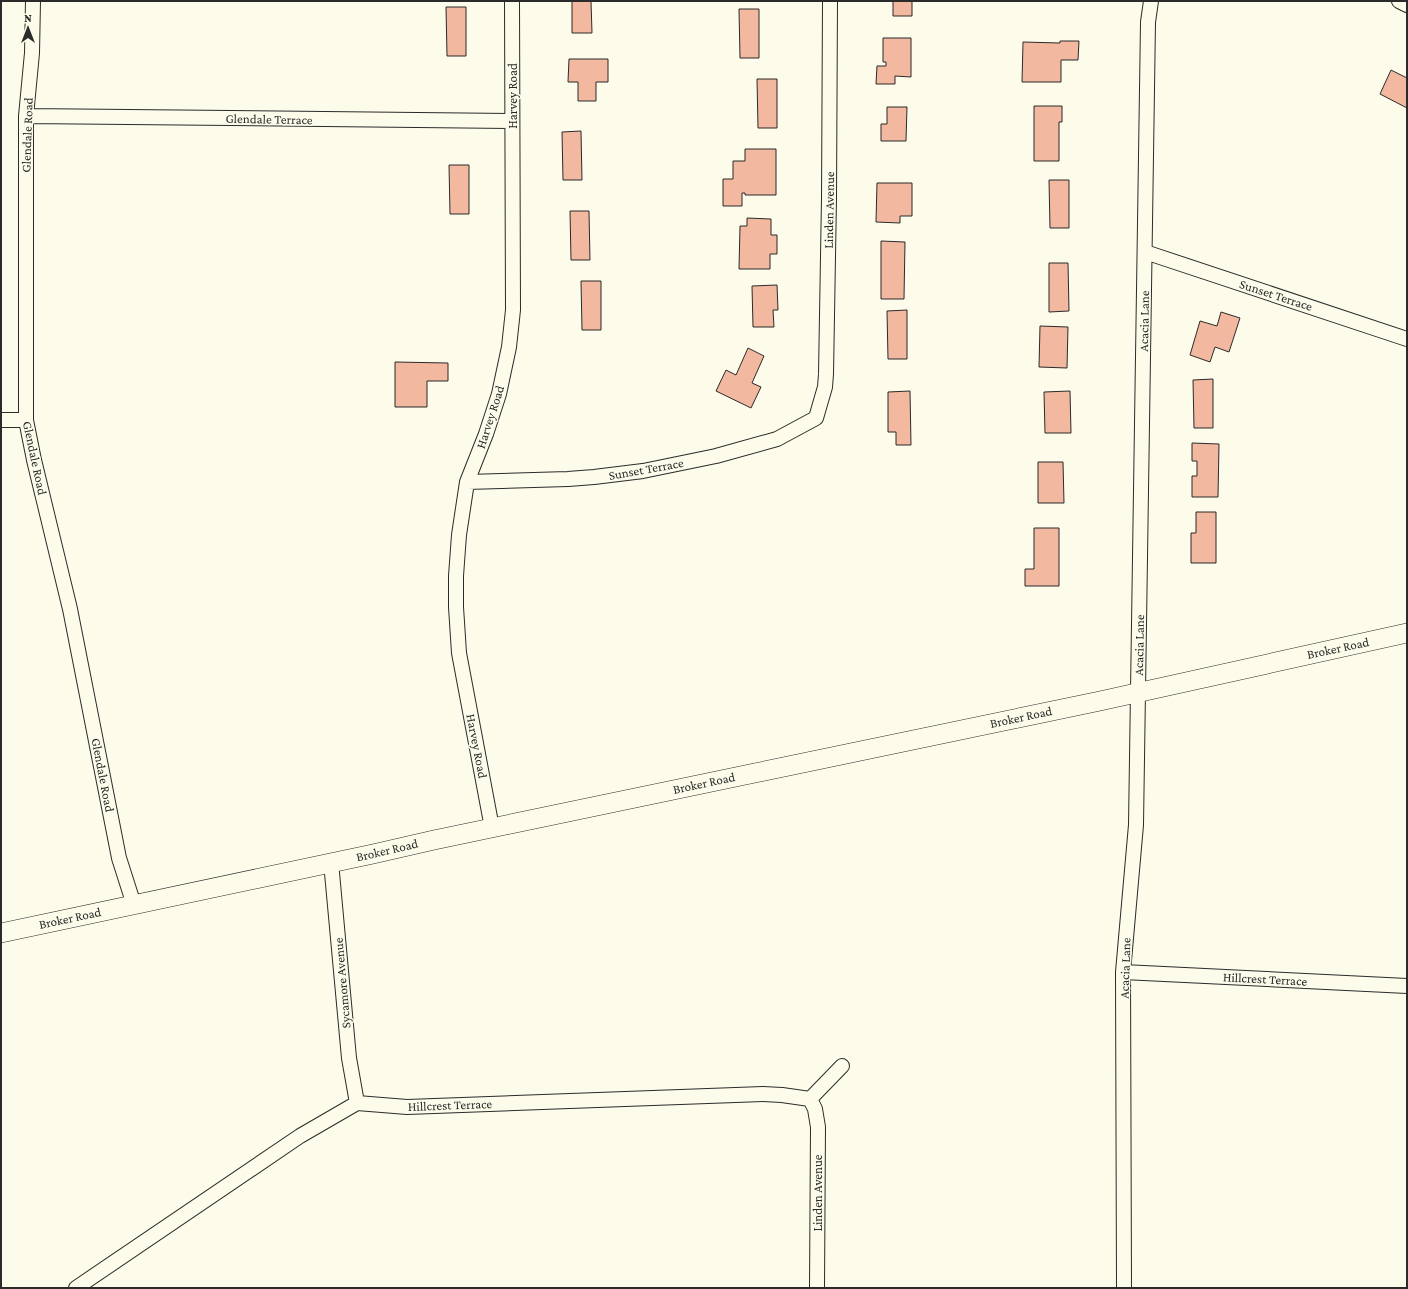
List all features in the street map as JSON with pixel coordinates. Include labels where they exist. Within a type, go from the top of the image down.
[{"type":"street","name":"Glendale Road","points":[[33,1],[32,53],[26,116],[26,420],[34,460],[70,608],[119,858],[134,905]]},
{"type":"street","name":"Harvey Road","points":[[492,828],[459,653],[456,607],[456,576],[459,535],[467,482],[486,434],[499,394],[509,347],[513,310],[512,1]]},
{"type":"street","name":"Linden Avenue","points":[[816,418],[825,387],[826,374],[830,1]]},
{"type":"street","name":"Acacia Lane","points":[[1124,1288],[1123,972],[1136,825],[1148,22],[1151,1]]},
{"type":"street","points":[[1399,1],[1407,5]]},
{"type":"street","name":"Glendale Terrace","points":[[26,116],[512,122]]},
{"type":"street","name":"Sunset Terrace","points":[[1145,252],[1407,338]]},
{"type":"street","name":"Sunset Terrace","points":[[467,482],[568,479],[643,471],[716,456],[777,439],[816,418]]},
{"type":"street","points":[[1,420],[26,420]]},
{"type":"street","name":"Broker Road","points":[[1,933],[1138,692],[1407,632]]},
{"type":"street","name":"Sycamore Avenue","points":[[331,862],[349,1058],[358,1103]]},
{"type":"street","name":"Hillcrest Terrace","points":[[1123,972],[1407,986]]},
{"type":"street","points":[[810,1098],[842,1066]]},
{"type":"street","name":"Hillcrest Terrace","points":[[358,1103],[407,1107],[763,1094],[810,1098]]},
{"type":"street","name":"Linden Avenue","points":[[810,1098],[818,1127],[817,1288]]},
{"type":"street","points":[[76,1288],[300,1136],[358,1103]]},
{"type":"building","points":[[572,1],[591,1],[592,33],[572,33]]},
{"type":"building","points":[[893,1],[912,1],[912,16],[893,16]]},
{"type":"building","points":[[446,7],[466,7],[466,56],[447,56]]},
{"type":"building","points":[[739,9],[759,9],[759,58],[740,58]]},
{"type":"building","points":[[883,38],[911,38],[911,77],[895,76],[895,84],[876,84],[877,66],[886,66],[886,62],[883,62]]},
{"type":"building","points":[[1060,41],[1079,41],[1078,60],[1061,60],[1061,82],[1022,82],[1023,42],[1060,43]]},
{"type":"building","points":[[569,59],[608,59],[608,82],[596,82],[596,101],[578,101],[578,82],[568,82]]},
{"type":"building","points":[[1391,70],[1407,78],[1407,108],[1380,94]]},
{"type":"building","points":[[757,79],[777,79],[777,128],[758,128]]},
{"type":"building","points":[[1034,106],[1062,106],[1062,122],[1059,122],[1059,161],[1034,161]]},
{"type":"building","points":[[887,107],[907,107],[906,141],[881,141],[881,124],[887,124]]},
{"type":"building","points":[[581,131],[582,180],[563,180],[562,132]]},
{"type":"building","points":[[745,149],[776,149],[776,195],[745,195],[745,193],[742,193],[742,206],[723,206],[723,179],[733,179],[733,161],[745,161]]},
{"type":"building","points":[[449,165],[469,165],[469,214],[450,214]]},
{"type":"building","points":[[1049,180],[1069,180],[1069,228],[1050,228]]},
{"type":"building","points":[[877,183],[912,183],[912,216],[900,216],[900,223],[876,222]]},
{"type":"building","points":[[570,211],[589,211],[590,260],[571,260]]},
{"type":"building","points":[[747,218],[771,219],[771,235],[777,235],[777,254],[770,254],[770,269],[739,269],[740,226],[747,226]]},
{"type":"building","points":[[881,241],[905,242],[904,299],[881,299]]},
{"type":"building","points":[[1049,263],[1068,263],[1069,311],[1049,312]]},
{"type":"building","points":[[581,281],[601,281],[601,330],[582,330]]},
{"type":"building","points":[[777,285],[778,310],[773,310],[774,327],[753,327],[752,286]]},
{"type":"building","points":[[907,310],[907,359],[888,359],[887,311]]},
{"type":"building","points":[[1221,312],[1240,318],[1229,352],[1215,347],[1210,362],[1190,355],[1200,321],[1217,326]]},
{"type":"building","points":[[1040,326],[1068,327],[1067,368],[1039,367]]},
{"type":"building","points":[[748,348],[764,356],[752,383],[761,387],[751,408],[716,391],[726,370],[736,375]]},
{"type":"building","points":[[395,362],[448,363],[448,381],[427,381],[427,407],[395,407]]},
{"type":"building","points":[[1213,379],[1213,428],[1194,428],[1193,380]]},
{"type":"building","points":[[910,391],[911,445],[896,445],[896,432],[888,432],[888,392]]},
{"type":"building","points":[[1070,391],[1071,433],[1045,433],[1044,392]]},
{"type":"building","points":[[1192,443],[1219,444],[1218,497],[1192,497],[1192,476],[1197,476],[1197,461],[1192,461]]},
{"type":"building","points":[[1038,462],[1063,462],[1064,503],[1038,503]]},
{"type":"building","points":[[1196,512],[1216,512],[1216,563],[1191,563],[1191,533],[1196,533]]},
{"type":"building","points":[[1034,528],[1059,528],[1059,586],[1025,586],[1025,569],[1034,569]]}]
